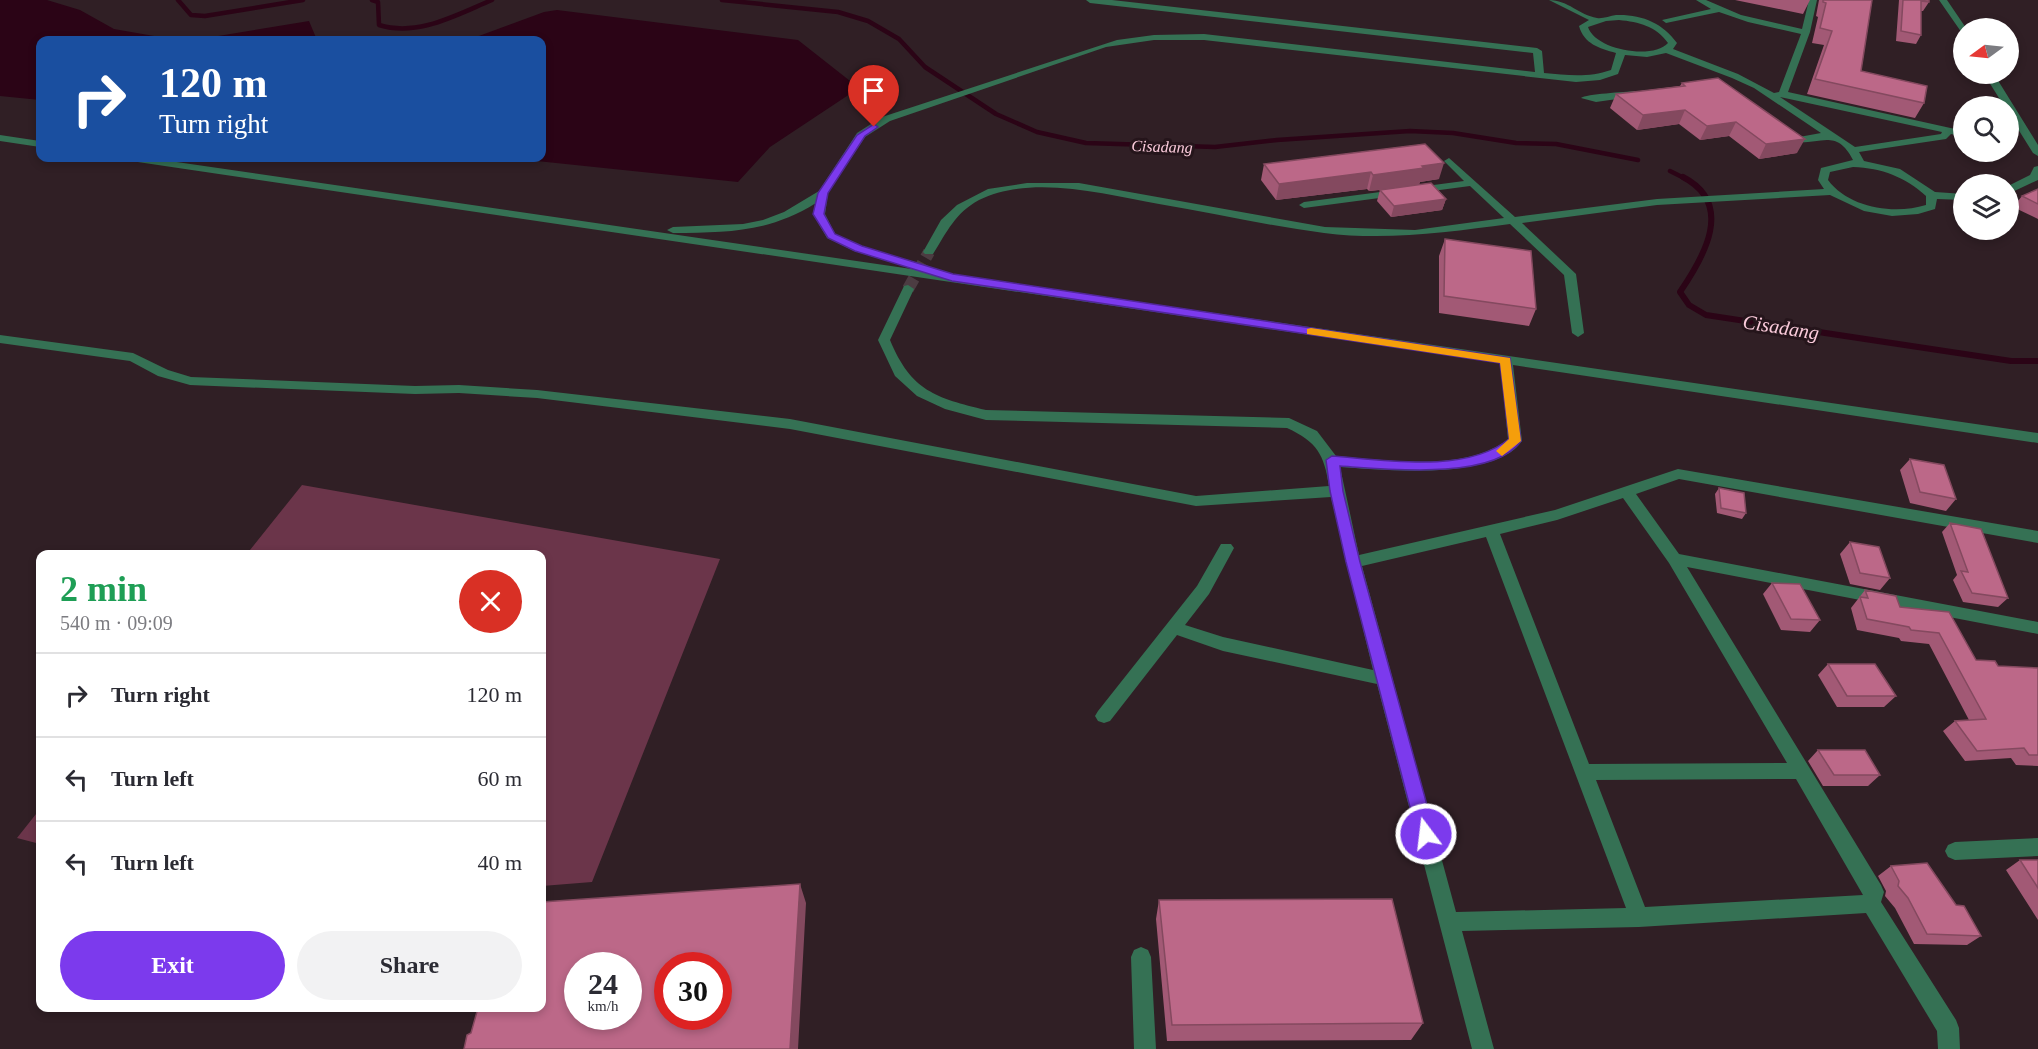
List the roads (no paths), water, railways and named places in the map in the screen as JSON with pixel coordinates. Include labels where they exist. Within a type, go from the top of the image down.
[{"type":"street","points":[[1090,0],[1537,51],[1540,76]]},
{"type":"street","points":[[1553,0],[1595,20]]},
{"type":"street","points":[[1700,0],[1740,18],[1806,33]]},
{"type":"street","points":[[1783,94],[1806,33],[1813,0]]},
{"type":"street","points":[[1943,0],[1954,18]]},
{"type":"street","points":[[1666,20],[1718,10]]},
{"type":"street","points":[[1667,50],[1673,43],[1669,34],[1654,26],[1623,19],[1595,20],[1584,26],[1586,36],[1599,45],[1621,52],[1647,54],[1667,50],[1735,76],[1772,96],[1831,135],[1852,150],[1860,163]]},
{"type":"street","points":[[952,277],[858,249],[831,236],[819,214],[823,193],[861,135],[886,119],[986,83],[1104,45],[1135,38],[1174,35],[1576,79],[1600,77],[1615,72],[1621,52]]},
{"type":"street","points":[[1718,83],[1735,76]]},
{"type":"street","points":[[1995,84],[2038,153]]},
{"type":"street","points":[[1586,98],[1596,99],[1640,93]]},
{"type":"street","points":[[1772,96],[1783,94],[1953,131]]},
{"type":"street","points":[[1780,127],[1797,140],[1831,135]]},
{"type":"street","points":[[1852,150],[1946,136],[1947,130]]},
{"type":"street","points":[[0,138],[36,143]]},
{"type":"street","points":[[1449,161],[1570,274],[1578,333]]},
{"type":"street","points":[[158,162],[2038,438]]},
{"type":"street","points":[[1932,195],[1931,207],[1914,214],[1886,213],[1856,205],[1832,192],[1823,180],[1825,170],[1839,164],[1860,163],[1890,169],[1917,181],[1932,195],[1953,196]]},
{"type":"street","points":[[2019,186],[2036,177],[2038,169]]},
{"type":"street","points":[[1304,205],[1471,183]]},
{"type":"street","points":[[929,252],[948,219],[969,202],[1001,188],[1039,184],[1079,186],[1336,231],[1415,233],[1657,202],[1832,192]]},
{"type":"street","points":[[632,231],[733,228],[767,223],[796,210],[823,193]]},
{"type":"street","points":[[908,289],[884,340],[892,363],[908,384],[942,405],[986,415],[1289,423],[1312,434],[1332,460],[1337,495],[1353,562],[1483,1049]]},
{"type":"street","points":[[0,339],[133,357],[163,373],[190,381],[415,390],[459,388],[537,394],[790,424],[1196,501],[1337,495]]},
{"type":"street","points":[[1332,460],[1414,467],[1466,462],[1500,453],[1515,441],[1506,360]]},
{"type":"street","points":[[1353,562],[1575,510],[1678,474],[2038,537]]},
{"type":"street","points":[[1626,491],[1674,559],[1874,892],[1871,903],[1948,1028],[1949,1049]]},
{"type":"street","points":[[1491,531],[1639,917]]},
{"type":"street","points":[[1104,716],[1203,590],[1226,548]]},
{"type":"street","points":[[1674,559],[2038,628]]},
{"type":"street","points":[[1175,628],[1223,644],[1385,679]]},
{"type":"street","points":[[1583,772],[1802,771]]},
{"type":"street","points":[[1955,851],[2038,847]]},
{"type":"street","points":[[1450,922],[1639,917],[1856,906],[1871,903]]},
{"type":"street","points":[[1141,957],[1145,1049]]},
{"type":"waterway","name":"Cisadang","points":[[178,0],[191,15],[205,16],[303,0]]},
{"type":"waterway","name":"Cisadang","points":[[372,0],[378,2],[379,25],[394,28],[437,23],[492,0]]},
{"type":"waterway","name":"Cisadang","points":[[722,0],[838,12],[868,21],[899,39],[925,67],[996,114],[1037,132],[1086,143],[1215,147],[1277,140],[1410,131],[1453,133],[1516,143],[1556,144],[1638,160]]},
{"type":"waterway","name":"Cisadang","points":[[1670,171],[1686,179]]},
{"type":"waterway","name":"Cisadang","points":[[1686,179],[1699,188],[1708,201],[1711,216],[1710,232],[1705,247],[1680,292],[1689,305],[1706,315],[2011,361],[2038,361]]},
{"type":"tunnel","points":[[908,289],[929,252]]}]
